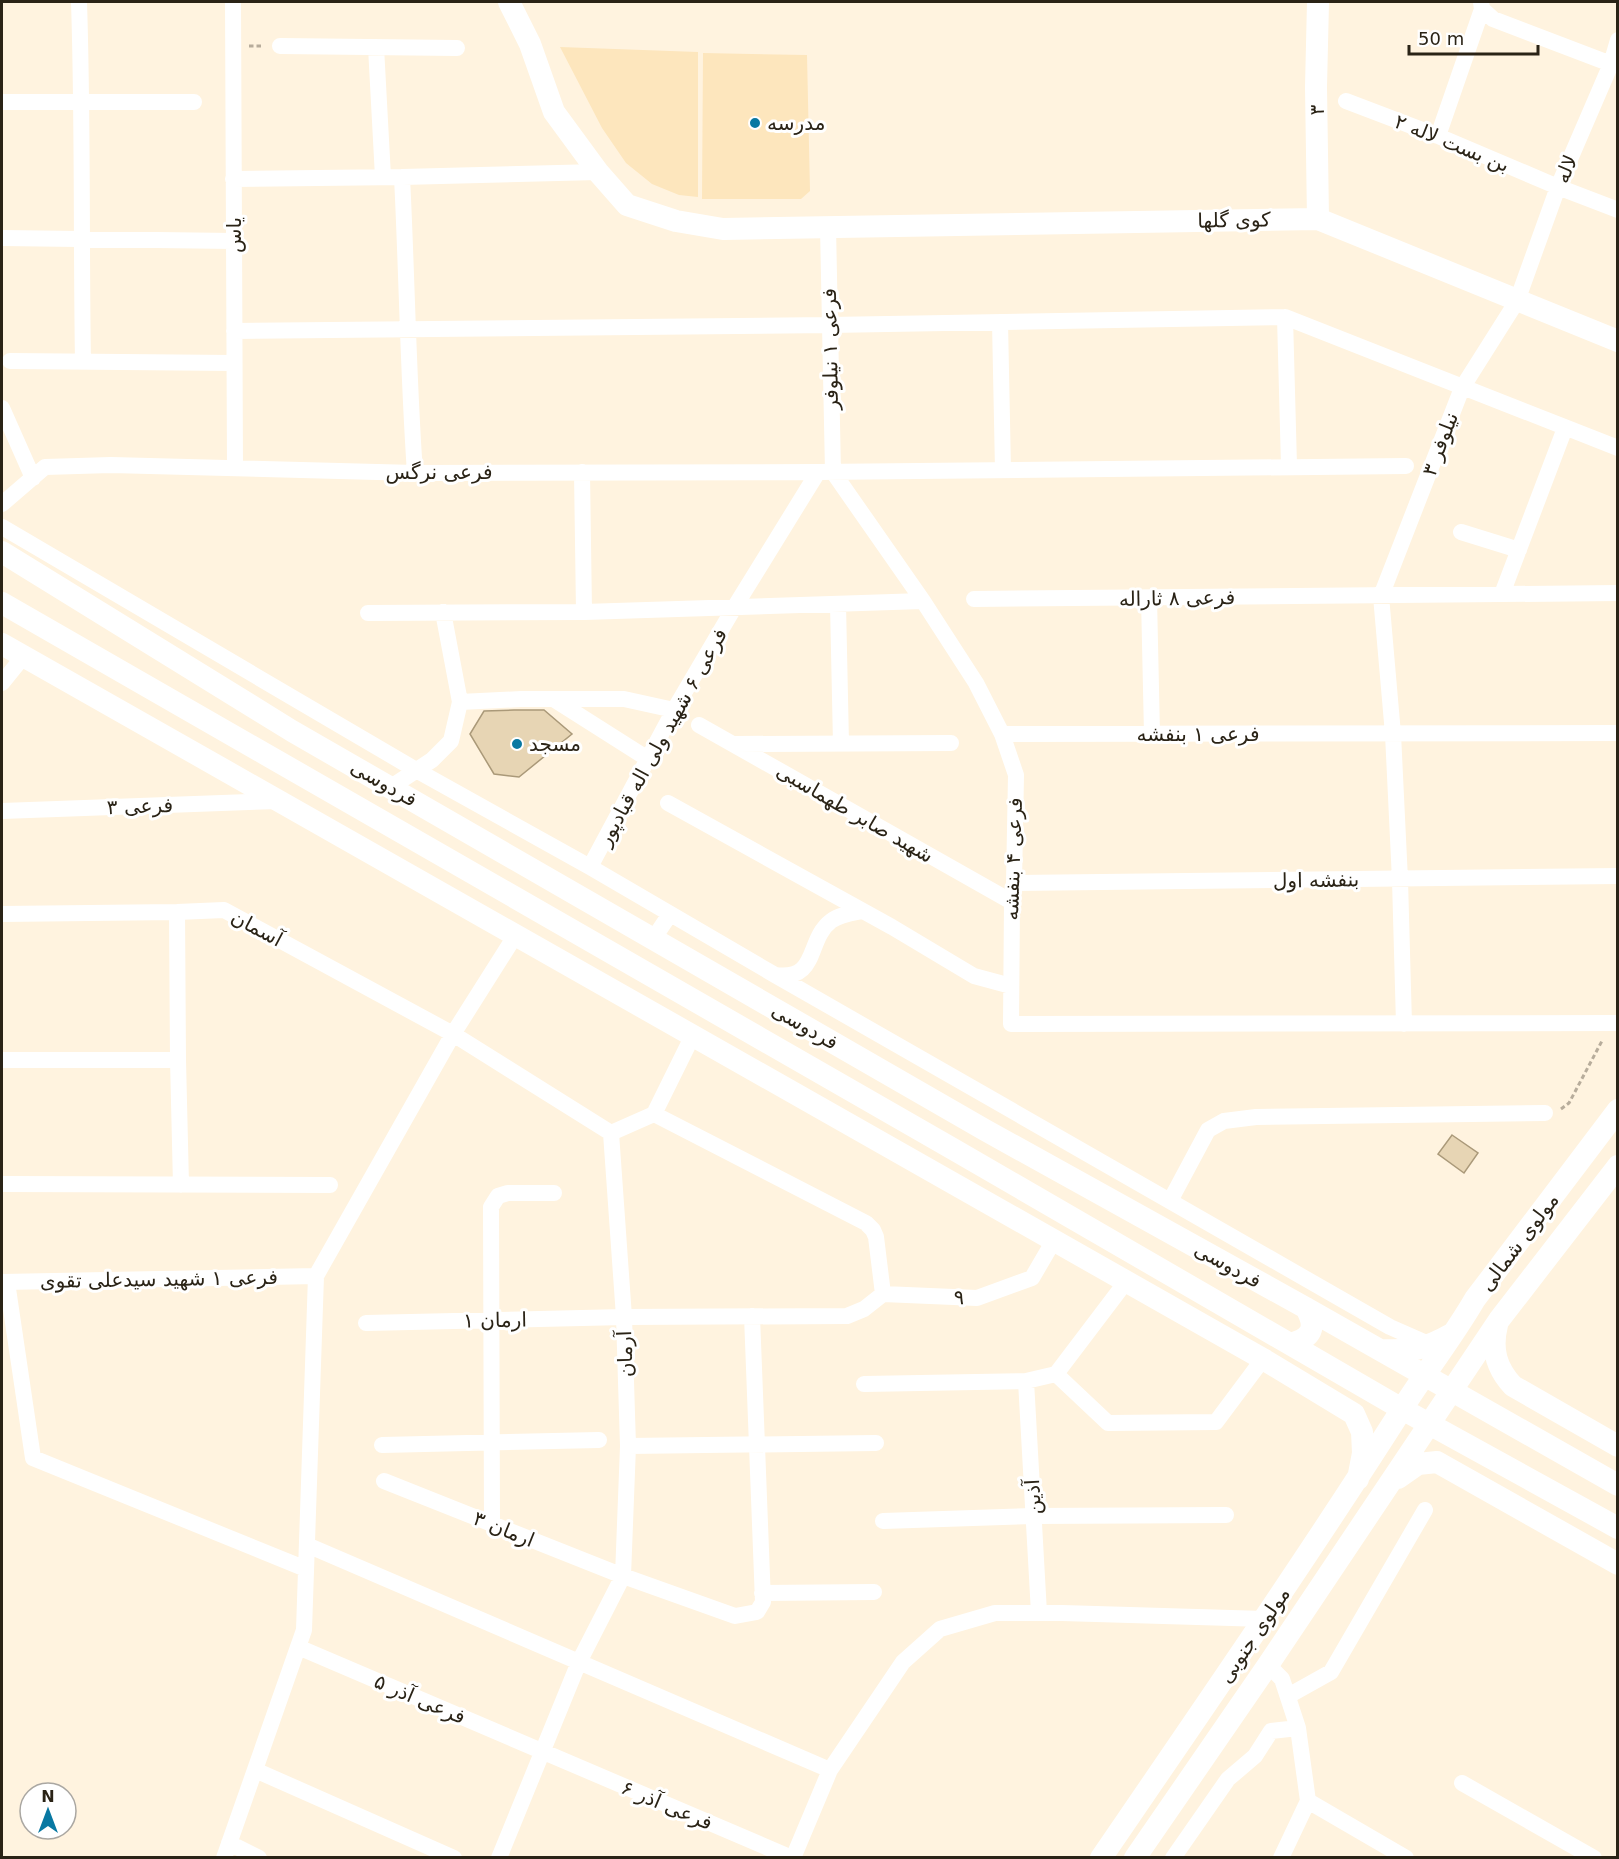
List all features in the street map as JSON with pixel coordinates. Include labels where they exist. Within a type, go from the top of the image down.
[{"type":"street","points":[[79,2],[82,102],[83,362]]},
{"type":"street","name":"یاس","points":[[233,2],[235,468]]},
{"type":"street","name":"کوی گلها","points":[[510,2],[530,44],[554,112],[598,172],[627,206],[676,221],[723,229],[1318,219],[1617,341]]},
{"type":"street","name":"۳","points":[[1318,2],[1316,87],[1318,219]]},
{"type":"street","points":[[1481,5],[1493,19],[1611,64]]},
{"type":"street","points":[[1438,136],[1481,5]]},
{"type":"street","name":"لاله","points":[[1517,301],[1558,187],[1611,64],[1617,40]]},
{"type":"street","points":[[280,46],[457,48]]},
{"type":"street","points":[[376,47],[383,177]]},
{"type":"street","name":"بن بست لاله ۲","points":[[1346,101],[1438,136],[1617,210]]},
{"type":"street","points":[[2,102],[194,102]]},
{"type":"street","points":[[233,179],[598,172]]},
{"type":"street","points":[[402,177],[415,473]]},
{"type":"street","name":"فرعی ۱ نیلوفر","points":[[825,472],[830,325],[828,227]]},
{"type":"street","points":[[2,238],[234,241]]},
{"type":"street","name":"نیلوفر ۳","points":[[1381,596],[1462,388],[1517,301]]},
{"type":"street","points":[[234,331],[409,331],[1285,317],[1617,448]]},
{"type":"street","points":[[1285,317],[1289,466]]},
{"type":"street","points":[[1000,322],[1003,470]]},
{"type":"street","points":[[10,361],[234,363]]},
{"type":"street","points":[[2,408],[39,473],[2,504]]},
{"type":"street","points":[[1502,594],[1566,428]]},
{"type":"street","name":"فرعی نرگس","points":[[39,473],[111,465],[415,473],[825,472],[1406,466]]},
{"type":"street","points":[[582,472],[584,612]]},
{"type":"street","name":"فرعی ۴ بنفشه","points":[[825,472],[923,601],[976,683],[1002,734],[1016,775],[1011,1023],[1404,1024]]},
{"type":"street","name":"فرعی ۶ شهید ولی اله قبادپور","points":[[590,867],[674,710],[734,608],[825,472]]},
{"type":"street","points":[[2,527],[416,770],[590,867],[1390,1328],[1431,1345]]},
{"type":"street","points":[[1461,532],[1519,550]]},
{"type":"street","name":"فردوسی","points":[[2,552],[292,731],[985,1130],[1306,1308],[1617,1485]]},
{"type":"street","name":"فرعی ۸ ثاراله","points":[[974,599],[1617,593]]},
{"type":"street","points":[[1381,596],[1393,734],[1404,1024],[1613,1023]]},
{"type":"street","points":[[1149,598],[1152,734]]},
{"type":"street","points":[[368,613],[584,612],[923,601]]},
{"type":"street","name":"فردوسی","points":[[2,603],[974,1160],[1402,1409],[1617,1528]]},
{"type":"street","points":[[838,604],[841,744]]},
{"type":"street","points":[[391,787],[432,760],[451,741],[460,702],[443,612]]},
{"type":"street","points":[[2,644],[693,1035],[1125,1283],[1263,1359],[1353,1414],[1362,1432],[1364,1453],[1358,1479]]},
{"type":"street","points":[[2,683],[23,657]]},
{"type":"street","points":[[554,699],[648,759]]},
{"type":"street","points":[[460,702],[624,699],[674,710]]},
{"type":"street","name":"شهید صابر طهماسبی","points":[[699,725],[1012,902]]},
{"type":"street","name":"فرعی ۱ بنفشه","points":[[1002,734],[1617,733]]},
{"type":"street","points":[[734,744],[951,743]]},
{"type":"street","name":"فرعی ۳","points":[[2,811],[278,801]]},
{"type":"street","points":[[668,803],[974,976],[1011,986]]},
{"type":"street","name":"بنفشه اول","points":[[1014,883],[1617,876]]},
{"type":"street","name":"آسمان","points":[[2,914],[224,910],[453,1034],[611,1133]]},
{"type":"street","points":[[774,975],[786,976],[801,971],[830,922],[862,911]]},
{"type":"street","points":[[177,912],[181,1185]]},
{"type":"street","points":[[654,938],[670,914]]},
{"type":"street","points":[[259,1857],[226,1850],[304,1630],[316,1276],[453,1034],[515,936]]},
{"type":"street","points":[[611,1133],[654,1114],[693,1035]]},
{"type":"street","points":[[2,1060],[178,1059]]},
{"type":"street","points":[[1170,1202],[1208,1130],[1224,1121],[1256,1117],[1545,1113]]},
{"type":"street","points":[[654,1114],[866,1223],[873,1230],[876,1238],[883,1294]]},
{"type":"street","name":"مولوی شمالی","points":[[1402,1409],[1456,1331],[1475,1299],[1616,1114]]},
{"type":"street","name":"آرمان","points":[[611,1133],[624,1317],[627,1446],[623,1576]]},
{"type":"street","name":"مولوی شمالی","points":[[1429,1423],[1498,1320],[1617,1166]]},
{"type":"street","points":[[2,1184],[330,1185]]},
{"type":"street","points":[[492,1524],[491,1207],[498,1196],[508,1193],[554,1193]]},
{"type":"street","name":"۹","points":[[883,1294],[978,1298],[1032,1278],[1053,1242]]},
{"type":"street","name":"فرعی ۱ شهید سیدعلی تقوی","points":[[4,1282],[316,1276]]},
{"type":"street","points":[[4,1282],[33,1458],[306,1569]]},
{"type":"street","points":[[864,1384],[1026,1381],[1056,1374],[1125,1283]]},
{"type":"street","name":"ارمان ۱","points":[[366,1323],[624,1317],[847,1316],[864,1309],[883,1294]]},
{"type":"street","points":[[1290,1344],[1301,1341],[1310,1334],[1312,1319],[1306,1308]]},
{"type":"street","points":[[752,1316],[762,1593],[874,1592]]},
{"type":"street","points":[[1498,1320],[1494,1354],[1497,1363],[1513,1386],[1617,1446]]},
{"type":"street","points":[[1379,1350],[1410,1351],[1431,1345],[1456,1331]]},
{"type":"street","points":[[1056,1374],[1108,1423],[1216,1422],[1263,1359]]},
{"type":"street","name":"آذین","points":[[1026,1381],[1039,1613]]},
{"type":"street","name":"مولوی جنوبی","points":[[1101,1857],[1265,1619],[1402,1409]]},
{"type":"street","name":"مولوی جنوبی","points":[[1135,1857],[1268,1665],[1429,1423]]},
{"type":"street","points":[[382,1445],[599,1440]]},
{"type":"street","points":[[627,1446],[876,1443]]},
{"type":"street","points":[[1391,1482],[1418,1464],[1437,1462],[1617,1564]]},
{"type":"street","name":"ارمان ۳","points":[[384,1481],[623,1576],[735,1616],[758,1612],[763,1602],[762,1593]]},
{"type":"street","points":[[1288,1696],[1331,1672],[1425,1510]]},
{"type":"street","points":[[883,1521],[1034,1516],[1226,1515]]},
{"type":"street","points":[[307,1545],[830,1770]]},
{"type":"street","points":[[499,1857],[579,1662],[623,1576]]},
{"type":"street","points":[[792,1857],[830,1770],[903,1662],[940,1629],[995,1613],[1265,1619]]},
{"type":"street","name":"فرعی آذر ۵","points":[[298,1647],[543,1752]]},
{"type":"street","points":[[1268,1665],[1282,1679],[1298,1728],[1308,1801],[1281,1857]]},
{"type":"street","points":[[1173,1857],[1228,1779],[1255,1756],[1271,1731],[1298,1728]]},
{"type":"street","name":"فرعی آذر ۶","points":[[543,1752],[792,1857]]},
{"type":"street","points":[[255,1770],[454,1857]]},
{"type":"street","points":[[1462,1783],[1594,1857]]},
{"type":"street","points":[[1308,1801],[1406,1857]]},
{"type":"path","points":[[233,46],[280,46]]},
{"type":"path","points":[[1545,1113],[1557,1112],[1569,1104],[1613,1023]]},
{"type":"shaded area","points":[[560,47],[698,52],[698,197],[679,195],[652,184],[626,163],[602,128]]},
{"type":"shaded area","name":"مدرسه","points":[[703,53],[807,55],[810,191],[801,199],[702,199]]},
{"type":"building","name":"مسجد","points":[[544,710],[572,734],[519,777],[494,774],[470,734],[484,711]]},
{"type":"building","points":[[1452,1135],[1478,1153],[1464,1173],[1438,1154]]},
{"type":"place","name":"مدرسه","points":[[755,123]]},
{"type":"place","name":"مسجد","points":[[517,744]]}]
